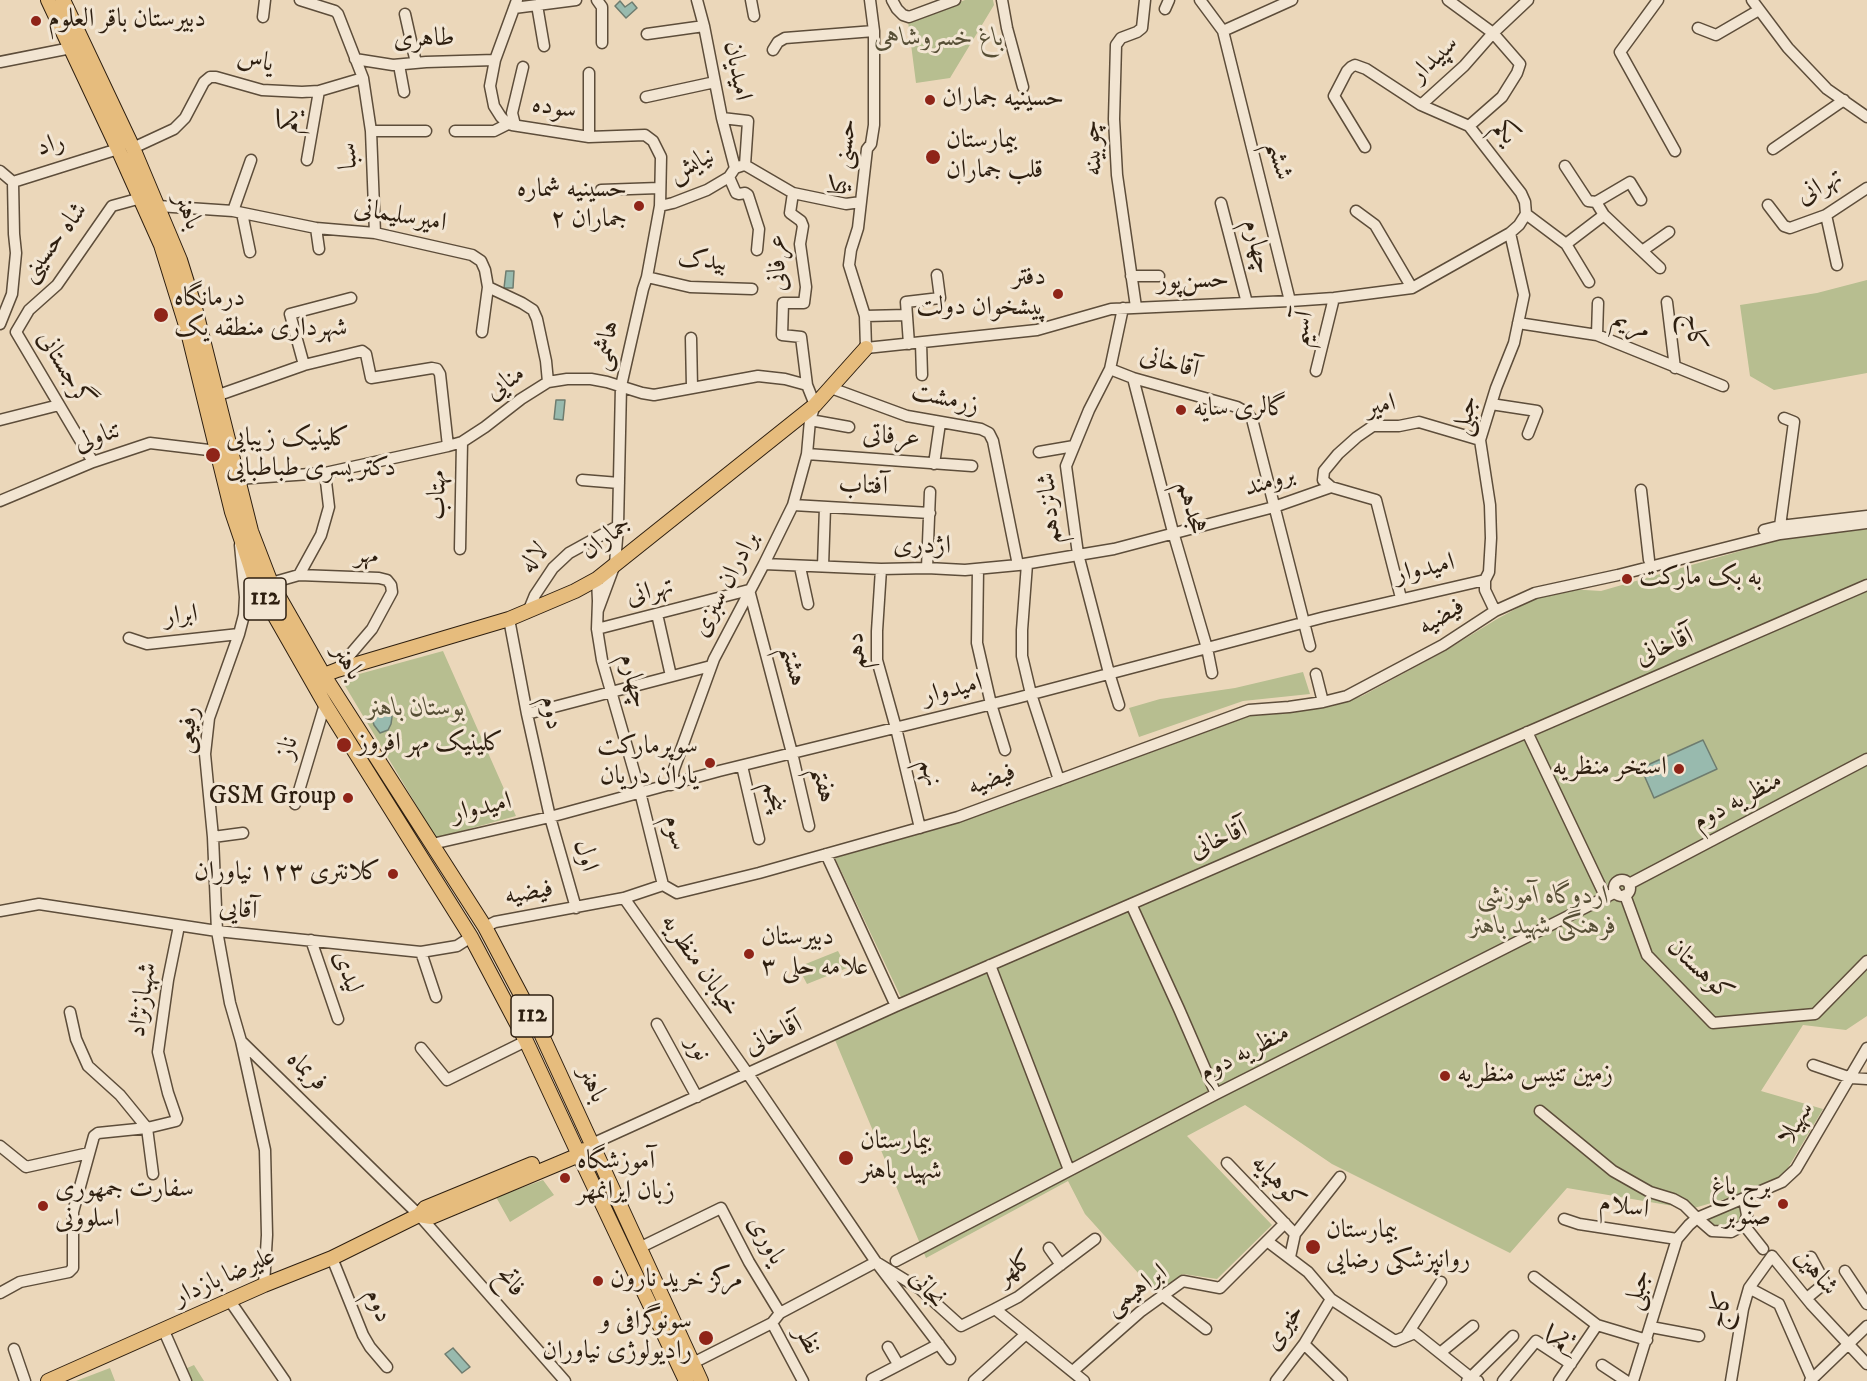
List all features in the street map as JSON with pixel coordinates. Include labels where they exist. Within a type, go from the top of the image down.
[{"type":"main road","name":"باهنر","points":[[48,0],[162,245],[177,294],[240,539],[256,583],[317,677],[432,844],[485,927],[539,1029],[583,1148],[686,1381]]},
{"type":"main road","name":"باهنر","points":[[63,0],[133,148],[180,260],[251,531],[271,583],[317,677],[325,704],[471,937],[639,1248],[701,1381]]},
{"type":"main road","name":"جماران","points":[[317,677],[509,619],[575,591],[597,579],[815,405],[866,348]]},
{"type":"main road","points":[[471,937],[485,927]]},
{"type":"main road","name":"علیرضا بازدار","points":[[48,1381],[264,1285],[332,1258],[419,1215],[431,1217],[583,1148]]},
{"type":"street","points":[[263,17],[264,0]]},
{"type":"street","name":"سبا","points":[[300,0],[339,14],[363,78],[371,131],[375,233]]},
{"type":"street","points":[[516,4],[537,5],[576,0]]},
{"type":"street","points":[[597,0],[602,7],[602,43]]},
{"type":"street","name":"امیدیان","points":[[696,0],[704,26],[722,118],[748,121],[736,170]]},
{"type":"street","points":[[751,0],[754,16]]},
{"type":"street","name":"حسنی کیا","points":[[866,348],[865,316],[849,265],[858,228],[867,149],[871,144],[874,125],[874,31],[870,0]]},
{"type":"street","points":[[892,0],[897,9],[909,17],[955,0]]},
{"type":"street","points":[[1002,0],[1023,87]]},
{"type":"street","name":"چوبینه","points":[[1136,307],[1116,175],[1114,119],[1116,45],[1121,38],[1142,28],[1145,0]]},
{"type":"street","points":[[1200,0],[1223,32],[1292,0]]},
{"type":"street","points":[[1448,0],[1493,33],[1520,64],[1503,97],[1470,126]]},
{"type":"street","name":"سپیدار","points":[[1365,147],[1334,96],[1351,66],[1366,69],[1421,105],[1464,66],[1493,33],[1528,0]]},
{"type":"street","points":[[1658,0],[1620,52],[1675,151]]},
{"type":"street","points":[[1752,0],[1788,48],[1827,88],[1867,117]]},
{"type":"street","name":"سوده","points":[[516,4],[495,60],[490,86],[494,106],[511,125],[589,137],[645,135],[653,141]]},
{"type":"street","points":[[537,5],[544,46]]},
{"type":"street","points":[[1698,28],[1716,35],[1759,9]]},
{"type":"street","points":[[405,14],[416,63]]},
{"type":"street","points":[[647,34],[704,26]]},
{"type":"street","points":[[773,50],[778,42],[785,38],[874,31]]},
{"type":"street","name":"ششم","points":[[1223,32],[1290,301]]},
{"type":"street","points":[[0,62],[71,48]]},
{"type":"street","name":"طاهری","points":[[355,59],[393,65],[495,60]]},
{"type":"street","points":[[399,64],[404,92]]},
{"type":"street","points":[[455,131],[494,131],[511,125],[523,68]]},
{"type":"street","points":[[589,73],[589,137]]},
{"type":"street","name":"یاس","points":[[133,148],[174,129],[184,118],[204,82],[210,77],[216,76],[262,90],[302,92],[319,91],[363,78]]},
{"type":"street","points":[[646,97],[716,82]]},
{"type":"street","name":"یکم","points":[[307,160],[319,91]]},
{"type":"street","points":[[1773,148],[1844,100]]},
{"type":"street","name":"یکم","points":[[1421,105],[1470,126],[1521,193],[1525,202],[1526,214]]},
{"type":"street","points":[[722,118],[736,170],[736,192],[748,195],[759,229],[757,250]]},
{"type":"street","points":[[371,131],[426,131]]},
{"type":"street","name":"هاشمی","points":[[598,610],[615,564],[621,386],[647,277],[660,206],[661,157],[653,141]]},
{"type":"street","name":"راد","points":[[0,171],[13,182],[118,149]]},
{"type":"street","points":[[250,160],[238,212],[250,252]]},
{"type":"street","points":[[1565,166],[1588,201],[1596,202],[1630,182],[1641,200]]},
{"type":"street","points":[[736,170],[793,193],[846,204],[861,202]]},
{"type":"street","name":"نیایش","points":[[660,206],[707,190],[736,170]]},
{"type":"street","points":[[13,182],[16,253],[12,294],[0,325],[16,332]]},
{"type":"street","points":[[601,190],[659,188]]},
{"type":"street","name":"تهرانی","points":[[1768,205],[1784,226],[1790,228],[1826,215],[1867,188]]},
{"type":"street","name":"عرفانی","points":[[793,193],[790,213],[801,221],[803,226],[800,244],[806,287],[804,303],[783,303],[782,334],[801,337],[807,385],[815,405]]},
{"type":"street","name":"شاه حسینی","points":[[16,332],[29,310],[57,285],[112,206],[141,198]]},
{"type":"street","points":[[1596,202],[1604,215],[1660,268]]},
{"type":"street","name":"چهارم","points":[[1221,203],[1247,303]]},
{"type":"street","name":"امیرسلیمانی","points":[[158,206],[238,212],[316,228],[375,233],[472,255],[481,261],[488,287]]},
{"type":"street","points":[[1356,211],[1375,225],[1412,288]]},
{"type":"street","points":[[1510,232],[1519,225],[1526,214],[1566,244],[1589,282]]},
{"type":"street","points":[[1566,244],[1604,215]]},
{"type":"street","points":[[1826,215],[1838,265]]},
{"type":"street","points":[[316,228],[318,249]]},
{"type":"street","name":"حسن‌پور","points":[[866,348],[1037,330],[1101,311],[1123,308],[1334,298],[1412,288],[1510,232]]},
{"type":"street","name":"جبلی","points":[[1485,585],[1489,572],[1490,506],[1480,440],[1514,342],[1524,295],[1510,232]]},
{"type":"street","points":[[1642,251],[1669,232]]},
{"type":"street","points":[[909,344],[906,302],[940,298],[937,275]]},
{"type":"street","points":[[1131,276],[1159,276]]},
{"type":"street","name":"بیدک","points":[[647,277],[690,287],[752,289]]},
{"type":"street","points":[[482,332],[488,287],[532,310],[537,320],[548,382]]},
{"type":"street","points":[[304,365],[290,314],[351,298]]},
{"type":"street","name":"آسیم","points":[[1316,371],[1334,298]]},
{"type":"street","name":"کاج","points":[[1667,302],[1675,368]]},
{"type":"street","points":[[1597,335],[1598,303]]},
{"type":"street","name":"شانزدهم","points":[[1119,705],[1078,554],[1066,466],[1089,410],[1110,369],[1123,308]]},
{"type":"street","points":[[865,316],[907,315]]},
{"type":"street","name":"مریم","points":[[1518,323],[1597,335],[1723,386]]},
{"type":"street","name":"گرجستانی","points":[[16,332],[93,462]]},
{"type":"street","points":[[691,338],[692,387]]},
{"type":"street","points":[[921,343],[922,375]]},
{"type":"street","points":[[216,396],[304,365],[359,350],[366,354],[371,378],[437,369],[440,374],[448,446]]},
{"type":"street","name":"آقاخانی","points":[[1110,369],[1237,407],[1252,419],[1310,646]]},
{"type":"street","name":"منایی","points":[[237,479],[326,473],[462,442],[548,382],[591,379],[654,395],[758,376],[785,379],[807,385]]},
{"type":"street","name":"هجدهم","points":[[1134,378],[1212,673]]},
{"type":"street","name":"زرمشت","points":[[831,388],[907,416],[981,429],[989,434],[993,441],[1022,564],[1022,656],[1031,694],[1059,780]]},
{"type":"street","points":[[1491,404],[1537,411],[1528,434]]},
{"type":"street","points":[[0,420],[59,405]]},
{"type":"street","name":"برادران سبزی","points":[[671,784],[674,769],[711,666],[793,505],[807,454],[810,420],[815,405]]},
{"type":"street","points":[[1780,530],[1794,422],[1784,418]]},
{"type":"street","points":[[810,420],[849,427]]},
{"type":"street","name":"امیر","points":[[1331,487],[1323,480],[1324,471],[1357,436],[1373,426],[1398,426],[1419,422],[1480,440]]},
{"type":"street","points":[[934,464],[940,423]]},
{"type":"street","name":"مهتاب","points":[[460,549],[462,442]]},
{"type":"street","name":"تناولی","points":[[0,501],[93,462],[150,444],[217,451]]},
{"type":"street","points":[[1039,452],[1074,446]]},
{"type":"street","name":"عرفاتی","points":[[807,454],[972,466]]},
{"type":"street","points":[[299,575],[321,535],[329,507],[326,473]]},
{"type":"street","points":[[582,480],[618,483]]},
{"type":"street","name":"برومند","points":[[1078,554],[1114,549],[1274,507],[1331,487],[1376,500],[1401,598]]},
{"type":"street","points":[[1641,490],[1649,560]]},
{"type":"street","points":[[927,568],[930,492]]},
{"type":"street","name":"آفتاب","points":[[793,505],[930,513]]},
{"type":"street","points":[[823,566],[825,507]]},
{"type":"street","points":[[1485,585],[1494,609],[1534,590],[1649,560],[1780,530],[1845,522],[1867,516]]},
{"type":"street","points":[[1845,522],[1867,524]]},
{"type":"street","name":"لاله","points":[[528,612],[535,595],[561,560],[569,553],[618,526]]},
{"type":"street","points":[[1534,590],[1618,574],[1780,530]]},
{"type":"street","name":"رفیعی","points":[[218,931],[213,837],[205,754],[209,718],[244,615],[245,597],[240,539]]},
{"type":"street","name":"اژدری","points":[[764,564],[881,569],[978,569],[1078,554]]},
{"type":"street","points":[[800,567],[808,604]]},
{"type":"street","name":"دهم","points":[[881,569],[877,660],[896,728]]},
{"type":"street","points":[[978,569],[977,643],[1005,750]]},
{"type":"street","name":"مهر","points":[[271,583],[299,575],[378,578],[387,580],[391,585],[392,592],[372,629],[337,670]]},
{"type":"street","name":"چهارم","points":[[597,579],[597,629],[602,660],[640,792]]},
{"type":"street","name":"امیدوار","points":[[432,844],[550,817],[671,784],[1401,598],[1485,585]]},
{"type":"street","name":"آقاخانی","points":[[583,1148],[896,1006],[1867,585]]},
{"type":"street","name":"تهرانی","points":[[597,629],[749,590]]},
{"type":"street","name":"هشتم","points":[[749,590],[792,753]]},
{"type":"street","name":"فیضیه","points":[[485,927],[495,922],[624,898],[663,885],[677,893],[826,854],[958,818],[1249,710],[1289,708],[1347,696],[1443,645],[1494,609]]},
{"type":"street","points":[[657,614],[671,676]]},
{"type":"street","name":"دوم","points":[[509,619],[550,817]]},
{"type":"street","name":"ابرار","points":[[129,638],[147,644],[239,634]]},
{"type":"street","points":[[527,714],[711,666]]},
{"type":"street","points":[[1316,674],[1323,702]]},
{"type":"street","name":"ناز","points":[[296,804],[325,704]]},
{"type":"street","name":"نهم","points":[[896,728],[920,828]]},
{"type":"street","points":[[1527,732],[1606,898]]},
{"type":"street","name":"هفتم","points":[[792,753],[809,826]]},
{"type":"street","name":"منظریه دوم","points":[[896,1261],[1216,1094],[1624,890],[1867,759]]},
{"type":"street","name":"پنجم","points":[[742,766],[759,838]]},
{"type":"street","name":"سوم","points":[[640,792],[663,885]]},
{"type":"street","name":"اول","points":[[550,817],[576,908]]},
{"type":"street","points":[[213,837],[243,833]]},
{"type":"street","points":[[826,854],[896,1006]]},
{"type":"street","name":"کوهستان","points":[[1624,890],[1647,955],[1713,1023],[1815,1014],[1867,961]]},
{"type":"street","name":"خیابان منظریه","points":[[624,898],[876,1262],[920,1289],[961,1326],[995,1310]]},
{"type":"street","name":"آقایی","points":[[0,911],[39,904],[218,931],[421,952],[457,946],[471,937]]},
{"type":"street","points":[[1131,904],[1216,1094]]},
{"type":"street","name":"شهبازنژاد","points":[[147,1128],[175,1123],[177,1119],[158,1052],[168,980],[179,926]]},
{"type":"street","name":"فریماه","points":[[218,931],[230,1003],[242,1041],[419,1215]]},
{"type":"street","name":"لیدی","points":[[311,940],[338,1019]]},
{"type":"street","points":[[421,952],[436,997]]},
{"type":"street","points":[[990,965],[1069,1170]]},
{"type":"street","points":[[70,1012],[76,1039],[88,1066],[120,1095],[147,1128],[153,1174]]},
{"type":"street","name":"نور","points":[[657,1024],[697,1097]]},
{"type":"street","points":[[242,1041],[265,1150],[267,1235],[264,1285]]},
{"type":"street","points":[[421,1048],[447,1080],[526,1041]]},
{"type":"street","name":"سهیلا","points":[[1697,1218],[1782,1182],[1796,1169],[1867,1048]]},
{"type":"street","points":[[1813,1065],[1851,1078],[1867,1079]]},
{"type":"street","points":[[1540,1110],[1613,1171],[1650,1192],[1684,1205],[1712,1231],[1731,1232],[1744,1225],[1747,1215],[1744,1199]]},
{"type":"street","points":[[0,1293],[20,1282],[69,1272],[73,1268],[73,1212],[94,1136],[147,1128]]},
{"type":"street","points":[[0,1146],[26,1167],[89,1153]]},
{"type":"street","name":"کوهپایه","points":[[1227,1163],[1295,1234]]},
{"type":"street","points":[[1290,1257],[1295,1234],[1340,1177]]},
{"type":"street","name":"یاوری","points":[[639,1248],[721,1208],[749,1262],[780,1313]]},
{"type":"street","name":"فاتح","points":[[419,1215],[566,1381]]},
{"type":"street","name":"جبلی","points":[[1634,1381],[1677,1239],[1697,1218]]},
{"type":"street","name":"اسلام","points":[[1564,1219],[1579,1224],[1677,1239]]},
{"type":"street","name":"ابراهیمی","points":[[1073,1371],[1133,1318],[1183,1281],[1220,1288],[1285,1223]]},
{"type":"street","name":"شاهین","points":[[1744,1225],[1763,1249]]},
{"type":"street","name":"کلهر","points":[[995,1310],[1018,1297],[1095,1239]]},
{"type":"street","points":[[1267,1241],[1308,1272],[1331,1299],[1395,1341],[1415,1333],[1472,1380],[1513,1336]]},
{"type":"street","name":"کلهر","points":[[1049,1248],[1061,1265]]},
{"type":"street","name":"کاج","points":[[1731,1381],[1743,1309],[1749,1288],[1772,1256]]},
{"type":"street","name":"شاهین","points":[[1772,1256],[1867,1364]]},
{"type":"street","points":[[1807,1298],[1825,1283],[1811,1257]]},
{"type":"street","name":"دوم","points":[[332,1258],[363,1335],[387,1367]]},
{"type":"street","points":[[693,1363],[772,1323],[780,1313],[876,1262]]},
{"type":"street","name":"نجاتی","points":[[876,1262],[950,1359]]},
{"type":"street","points":[[1845,1271],[1867,1304]]},
{"type":"street","points":[[1534,1277],[1597,1325],[1647,1340]]},
{"type":"street","points":[[1406,1336],[1441,1282]]},
{"type":"street","points":[[1749,1288],[1779,1304],[1811,1380],[1867,1326]]},
{"type":"street","points":[[1162,1295],[1206,1329]]},
{"type":"street","name":"خیری","points":[[1276,1381],[1304,1344],[1331,1299]]},
{"type":"street","points":[[230,1301],[285,1381]]},
{"type":"street","points":[[995,1310],[1084,1381]]},
{"type":"street","name":"نظر","points":[[772,1323],[803,1381]]},
{"type":"street","name":"یکم","points":[[1559,1381],[1597,1325]]},
{"type":"street","points":[[1440,1353],[1473,1326]]},
{"type":"street","points":[[1651,1327],[1699,1336]]},
{"type":"street","points":[[164,1331],[186,1381]]},
{"type":"street","points":[[974,1381],[1026,1334]]},
{"type":"street","points":[[1503,1381],[1536,1341],[1571,1364]]},
{"type":"street","name":"نجاتی","points":[[872,1379],[939,1344]]},
{"type":"street","points":[[1304,1344],[1341,1381]]},
{"type":"street","points":[[888,1347],[898,1364]]},
{"type":"street","points":[[14,1349],[26,1381]]},
{"type":"street","points":[[1602,1365],[1626,1381]]},
{"type":"green space","name":"باغ خسروشاهی","points":[[965,0],[993,0],[994,5],[950,78],[916,83],[908,21]]},
{"type":"green space","points":[[1867,280],[1867,373],[1774,390],[1750,376],[1740,305],[1817,293]]},
{"type":"green space","name":"اردوگاه آموزشی فرهنگی شهید باهنر","points":[[1867,529],[1867,1016],[1846,1030],[1803,1025],[1761,1091],[1823,1109],[1779,1183],[1691,1209],[1567,1188],[1510,1253],[1332,1164],[1245,1105],[1187,1136],[1272,1225],[1217,1279],[1183,1274],[1157,1294],[1085,1214],[1068,1181],[926,1258],[835,1040],[906,1008],[835,858],[978,816],[1250,716],[1290,713],[1333,706],[1362,696],[1536,598],[1569,589],[1601,591],[1782,539]]},
{"type":"green space","name":"بوستان باهنر","points":[[443,651],[516,816],[436,838],[341,679]]},
{"type":"green space","points":[[1303,672],[1310,694],[1243,701],[1139,737],[1129,708],[1160,699],[1235,688]]},
{"type":"green space","points":[[838,951],[847,968],[807,984],[798,967]]},
{"type":"green space","points":[[543,1180],[554,1195],[510,1222],[496,1197]]},
{"type":"green space","points":[[1742,1205],[1743,1218],[1736,1226],[1723,1228],[1705,1222],[1708,1216]]},
{"type":"green space","points":[[194,1365],[204,1381],[190,1381],[185,1369]]},
{"type":"green space","points":[[110,1368],[115,1381],[76,1381]]},
{"type":"water","points":[[620,1],[625,7],[632,2],[637,8],[626,18],[615,6]]},
{"type":"water","points":[[506,271],[514,271],[513,288],[504,288]]},
{"type":"water","points":[[556,400],[565,400],[563,420],[554,419]]},
{"type":"water","points":[[379,703],[390,709],[392,717],[388,730],[380,733],[372,718],[374,707]]},
{"type":"water","name":"استخر منظریه","points":[[1703,740],[1717,769],[1654,798],[1641,768]]},
{"type":"water","points":[[453,1348],[470,1367],[462,1373],[445,1354]]},
{"type":"place","name":"دبیرستان باقر العلوم","points":[[36,21]]},
{"type":"place","name":"حسینیه جماران","points":[[930,100]]},
{"type":"place","name":"بیمارستان قلب جماران","points":[[933,157]]},
{"type":"place","name":"حسینیه شماره ۲ جماران","points":[[639,206]]},
{"type":"place","name":"دفتر پیشخوان دولت","points":[[1058,294]]},
{"type":"place","name":"درمانگاه شهرداری منطقه یک","points":[[161,315]]},
{"type":"place","name":"گالری سایه","points":[[1181,410]]},
{"type":"place","name":"کلینیک زیبایی دکتر یسری طباطبایی","points":[[213,455]]},
{"type":"place","name":"به بک مارکت","points":[[1627,579]]},
{"type":"place","name":"کلینیک مهر افروز","points":[[344,745]]},
{"type":"place","name":"سوپرمارکت یاران دریان","points":[[710,763]]},
{"type":"place","name":"استخر منظریه","points":[[1679,769]]},
{"type":"place","name":"GSM Group","points":[[348,798]]},
{"type":"place","name":"کلانتری ۱۲۳ نیاوران","points":[[393,874]]},
{"type":"place","name":"دبیرستان علامه حلی ۳","points":[[749,954]]},
{"type":"place","name":"زمین تنیس منظریه","points":[[1445,1076]]},
{"type":"place","name":"بیمارستان شهید باهنر","points":[[846,1158]]},
{"type":"place","name":"آموزشگاه زبان ایرانمهر","points":[[565,1178]]},
{"type":"place","name":"برج باغ صنوبر","points":[[1783,1204]]},
{"type":"place","name":"سفارت جمهوری اسلوونی","points":[[43,1206]]},
{"type":"place","name":"بیمارستان روانپزشکی رضایی","points":[[1313,1247]]},
{"type":"place","name":"مرکز خرید نارون","points":[[598,1281]]},
{"type":"place","name":"سونوگرافی و رادیولوژی نیاوران","points":[[706,1338]]}]
